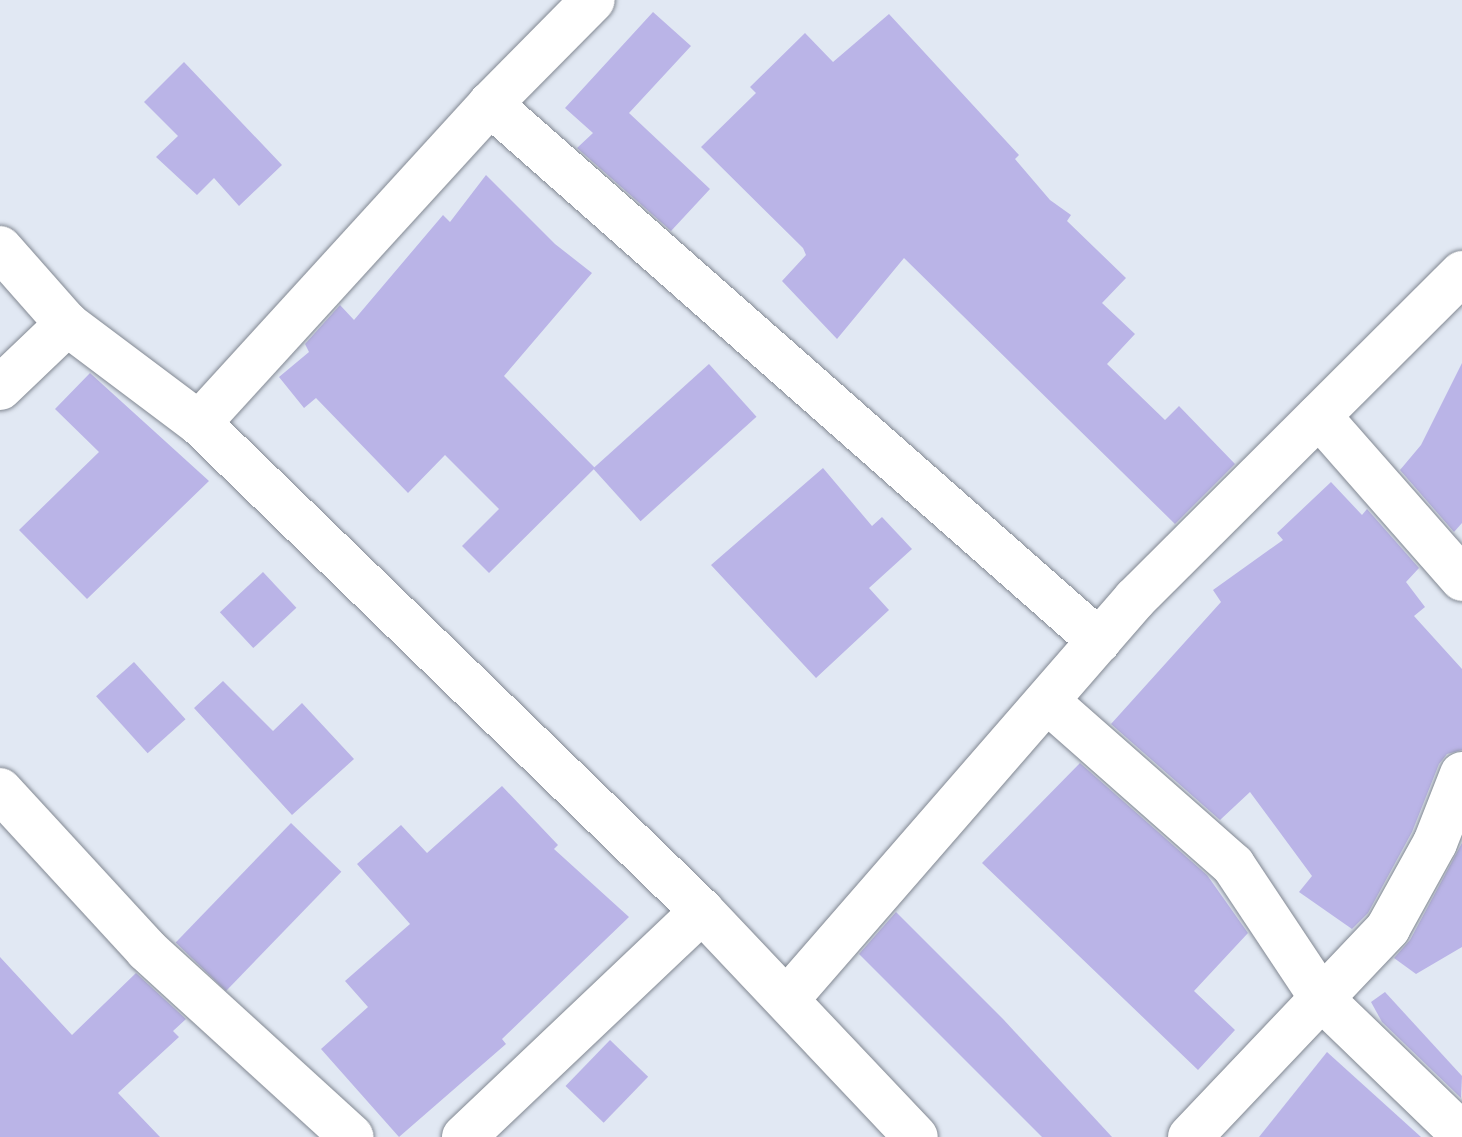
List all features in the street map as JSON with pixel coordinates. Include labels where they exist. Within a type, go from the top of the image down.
[{"type":"street","points":[[199,423],[490,104],[593,0]]},
{"type":"street","points":[[490,104],[1099,641]]},
{"type":"street","points":[[0,248],[67,324],[199,423],[702,911],[788,998],[916,1137]]},
{"type":"street","points":[[788,998],[1099,641],[1462,273]]},
{"type":"street","points":[[0,388],[67,324]]},
{"type":"street","points":[[1319,416],[1462,579]]},
{"type":"street","points":[[1047,701],[1233,865],[1322,999],[1462,1134]]},
{"type":"street","points":[[1190,1137],[1388,928],[1435,843],[1462,774]]},
{"type":"street","points":[[0,790],[147,950],[352,1137]]},
{"type":"street","points":[[464,1137],[702,911]]},
{"type":"building","points":[[653,12],[691,46],[629,113],[710,189],[671,231],[577,148],[593,133],[565,108]]},
{"type":"building","points":[[889,14],[1019,155],[1015,159],[1050,200],[1071,215],[1067,221],[1126,278],[1102,303],[1135,334],[1107,364],[1165,420],[1179,406],[1235,464],[1175,524],[904,258],[837,339],[782,281],[806,255],[803,248],[701,147],[756,93],[750,87],[805,33],[833,62]]},
{"type":"building","points":[[184,62],[282,165],[239,206],[214,178],[197,195],[156,157],[178,136],[144,102]]},
{"type":"building","points":[[486,175],[555,244],[592,273],[504,376],[595,468],[489,573],[462,546],[499,509],[445,455],[408,493],[316,398],[304,408],[279,377],[309,352],[305,344],[340,305],[354,320],[443,215],[450,222]]},
{"type":"building","points":[[1462,363],[1462,523],[1454,532],[1400,470],[1421,445]]},
{"type":"building","points":[[709,364],[757,417],[641,521],[593,468]]},
{"type":"building","points":[[90,373],[209,481],[87,599],[19,530],[99,452],[55,409]]},
{"type":"building","points":[[823,468],[872,526],[882,517],[912,549],[869,588],[889,610],[816,678],[711,565]]},
{"type":"building","points":[[1331,482],[1362,515],[1367,509],[1419,568],[1406,582],[1425,607],[1414,616],[1462,669],[1462,750],[1447,754],[1439,764],[1412,832],[1368,913],[1352,929],[1299,892],[1312,876],[1250,792],[1220,820],[1111,724],[1221,602],[1213,590],[1283,540],[1277,533]]},
{"type":"building","points":[[263,572],[296,608],[253,648],[220,612]]},
{"type":"building","points":[[134,662],[186,719],[148,753],[96,696]]},
{"type":"building","points":[[223,681],[273,731],[302,703],[354,759],[292,815],[194,708]]},
{"type":"building","points":[[1080,763],[1207,875],[1248,933],[1194,991],[1235,1030],[1198,1070],[982,863]]},
{"type":"building","points":[[502,786],[558,845],[554,849],[629,917],[502,1039],[506,1044],[399,1137],[321,1049],[368,1007],[345,981],[410,924],[357,864],[401,825],[427,853]]},
{"type":"building","points":[[291,823],[341,872],[226,991],[176,942]]},
{"type":"building","points":[[1462,843],[1462,947],[1416,974],[1394,958],[1410,940]]},
{"type":"building","points":[[896,912],[1003,1019],[1112,1137],[1042,1137],[859,954]]},
{"type":"building","points":[[0,957],[72,1035],[136,973],[186,1019],[173,1031],[179,1037],[118,1093],[160,1137],[0,1137]]},
{"type":"building","points":[[1385,992],[1462,1076],[1461,1098],[1382,1022],[1371,1002]]},
{"type":"building","points":[[610,1040],[648,1077],[604,1123],[566,1086]]},
{"type":"building","points":[[1327,1052],[1421,1137],[1259,1137]]}]
